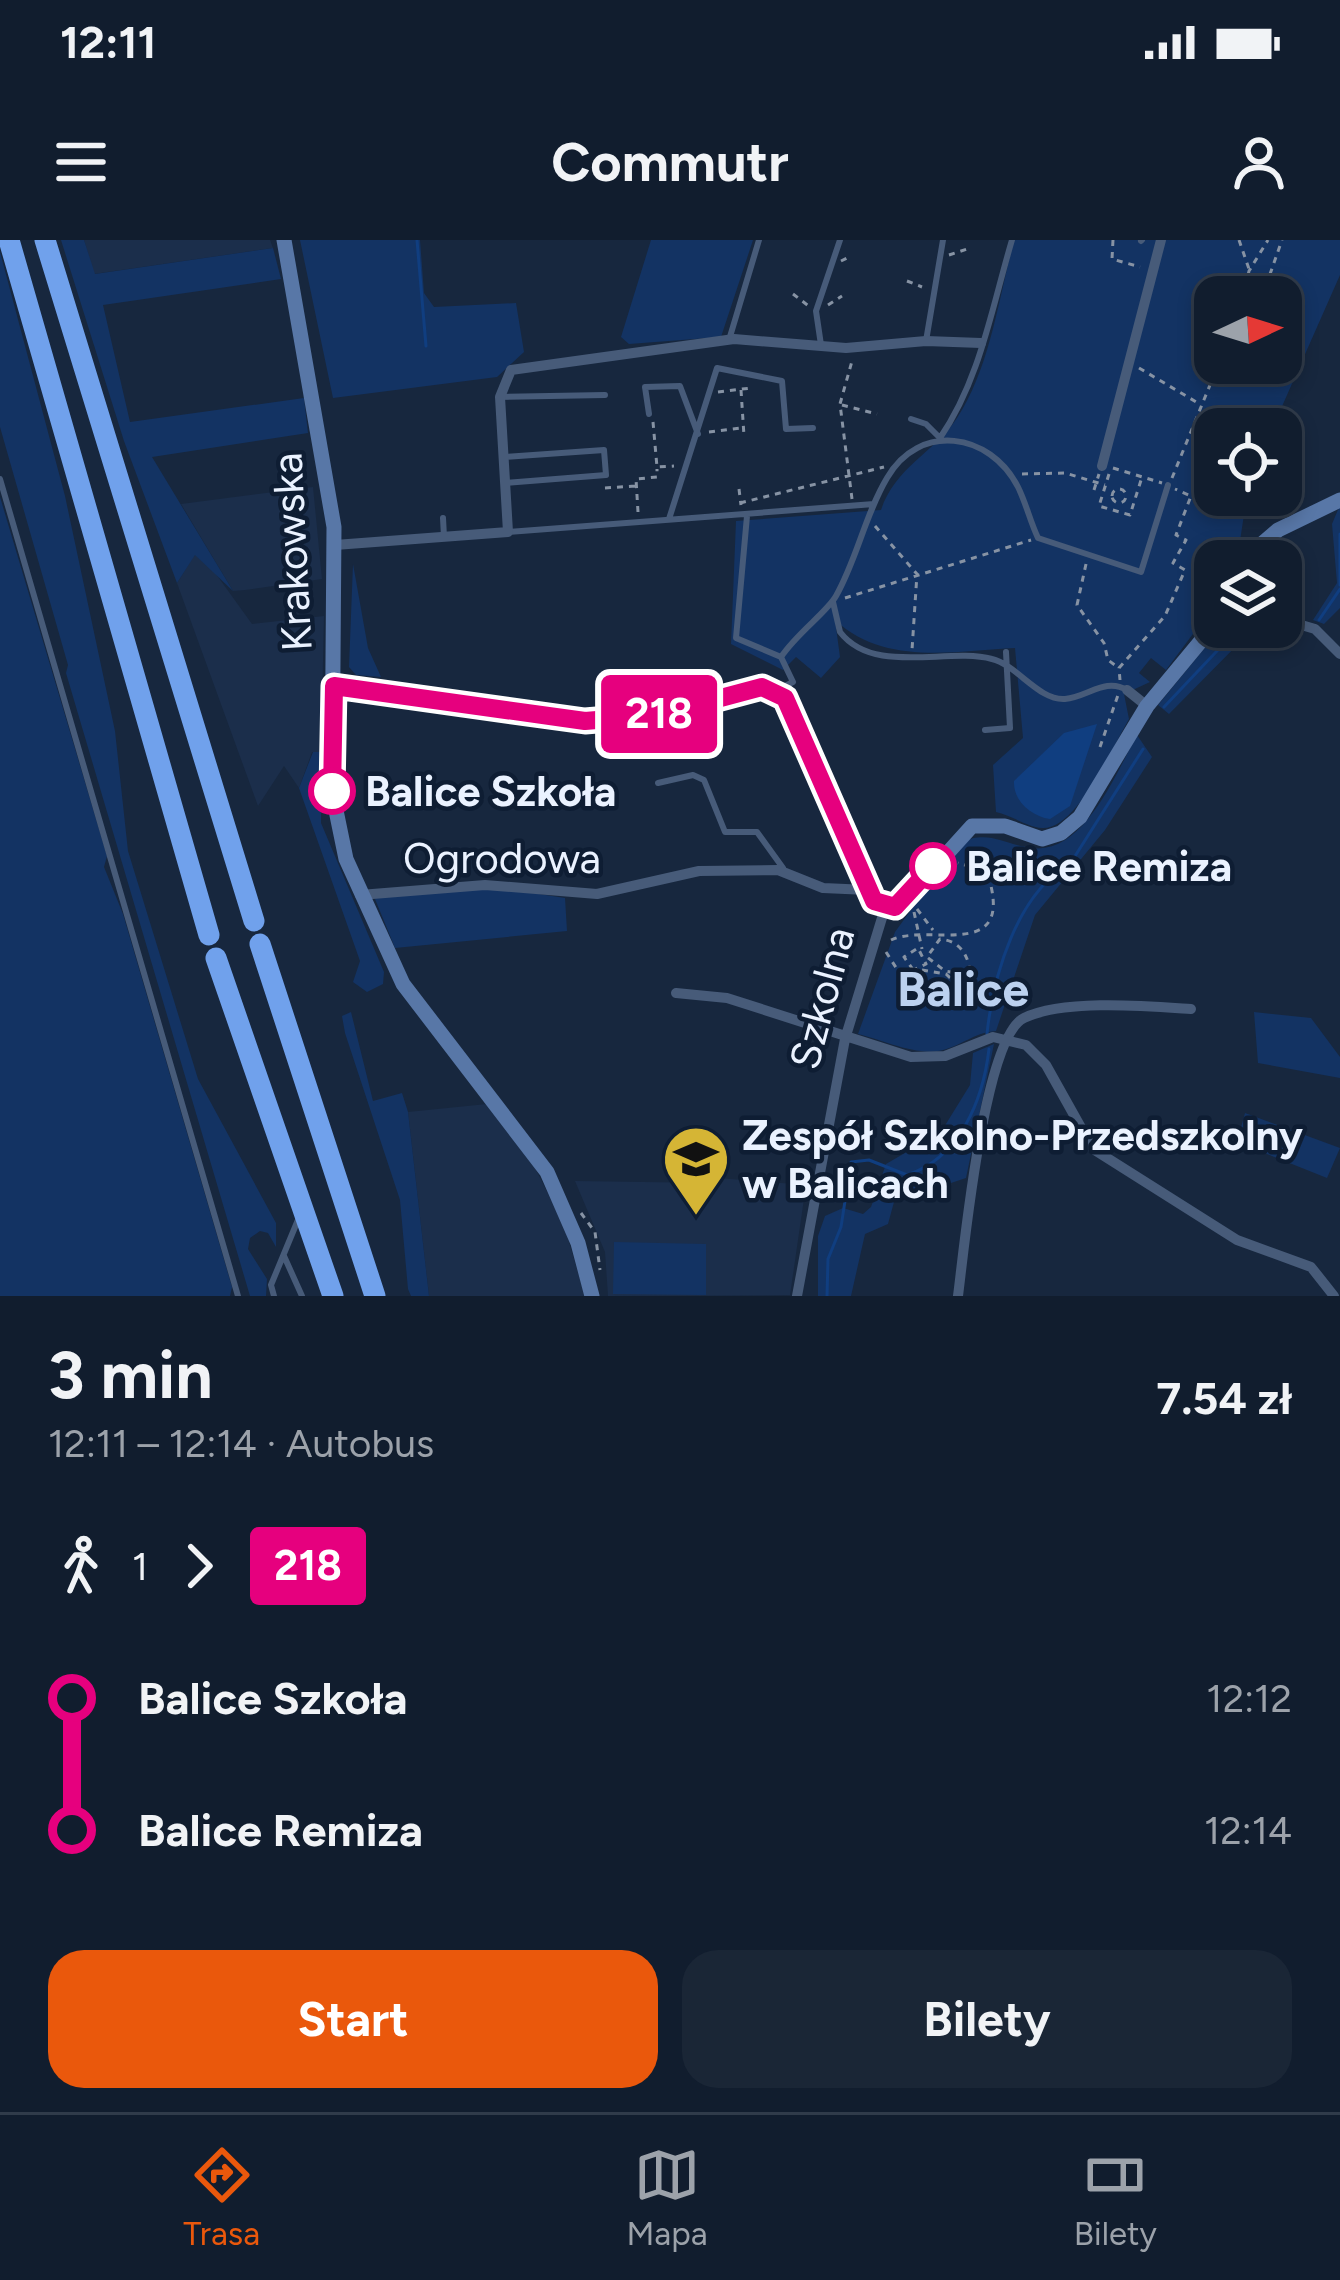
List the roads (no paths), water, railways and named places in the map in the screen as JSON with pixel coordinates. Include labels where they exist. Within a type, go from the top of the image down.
[{"type":"highway","points":[[9,240],[208,935]]},
{"type":"highway","points":[[45,240],[254,922]]},
{"type":"highway","points":[[260,944],[375,1296]]},
{"type":"highway","points":[[217,958],[333,1296]]},
{"type":"street","name":"Krakowska","points":[[284,240],[323,440],[335,545],[334,810],[360,895],[403,984],[539,1159],[572,1225],[592,1296]]},
{"type":"street","points":[[1100,471],[1161,240]]},
{"type":"street","points":[[335,545],[508,532],[500,397],[511,370],[729,340],[856,348],[926,341],[981,344]]},
{"type":"street","points":[[1266,540],[1340,500]]},
{"type":"street","points":[[1302,625],[1316,629],[1340,655]]},
{"type":"street","points":[[885,908],[905,900],[972,826],[1005,826],[1042,839],[1061,833],[1080,817],[1147,706],[1195,648]]},
{"type":"street","points":[[334,686],[585,721],[657,715],[746,688],[776,691]]},
{"type":"street","points":[[1124,688],[1147,706]]},
{"type":"street","name":"Szkolna","points":[[776,691],[785,698],[868,890],[885,908],[845,1040],[797,1296]]},
{"type":"street","name":"Ogrodowa","points":[[360,895],[484,885],[597,894],[673,873],[785,872],[823,888],[868,890]]},
{"type":"street","points":[[676,993],[727,998],[845,1040],[924,1058],[993,1037],[1010,1038],[1046,1065],[1093,1148],[1237,1240],[1311,1267],[1334,1296]]},
{"type":"street","points":[[958,1296],[971,1178],[992,1083],[1022,1018],[1138,1005],[1191,1009]]},
{"type":"lane","points":[[729,340],[759,240]]},
{"type":"lane","points":[[821,345],[816,311],[840,240]]},
{"type":"lane","points":[[926,341],[943,240]]},
{"type":"lane","points":[[781,656],[799,629],[833,602],[889,474],[909,452],[940,438],[964,400],[1012,240]]},
{"type":"lane","points":[[669,519],[717,368],[782,381],[786,429],[813,428]]},
{"type":"lane","points":[[651,417],[645,388],[680,386],[698,434]]},
{"type":"lane","points":[[500,397],[605,395]]},
{"type":"lane","points":[[911,419],[926,424],[940,438],[983,448],[1008,474],[1038,538],[1141,572],[1168,485]]},
{"type":"lane","points":[[504,458],[604,450],[606,476],[506,483]]},
{"type":"lane","points":[[0,479],[238,1296]]},
{"type":"lane","points":[[508,532],[874,504]]},
{"type":"lane","points":[[746,516],[736,638],[781,656],[793,682],[776,691]]},
{"type":"lane","points":[[443,518],[444,537]]},
{"type":"lane","points":[[833,602],[846,640],[911,658],[964,656],[1007,666],[1054,697],[1124,688]]},
{"type":"lane","points":[[985,730],[1010,728],[1006,652]]},
{"type":"lane","name":"Ogrodowa","points":[[658,783],[693,775],[704,780],[725,832],[758,832],[785,872]]},
{"type":"lane","points":[[274,1296],[272,1285],[282,1253],[301,1212]]},
{"type":"lane","points":[[282,1253],[302,1296]]},
{"type":"waterway","points":[[417,240],[426,346]]},
{"type":"waterway","points":[[1340,534],[1340,585]]},
{"type":"waterway","points":[[1319,620],[1340,589]]},
{"type":"waterway","points":[[1164,707],[1220,648]]},
{"type":"waterway","points":[[987,1034],[1002,962],[1022,915],[1051,877],[1070,864],[1143,749]]},
{"type":"waterway","points":[[827,1296],[828,1259],[841,1227],[851,1162],[869,1160],[907,1175],[941,1155],[966,1125],[981,1088],[989,1049]]},
{"type":"place","name":"Balice Szkoła","points":[[332,791]]},
{"type":"place","name":"Balice Remiza","points":[[933,866]]},
{"type":"place","name":"Zespół Szkolno-Przedszkolny w Balicach","points":[[696,1218]]},
{"type":"district","name":"Balice","points":[[963,989]]}]
